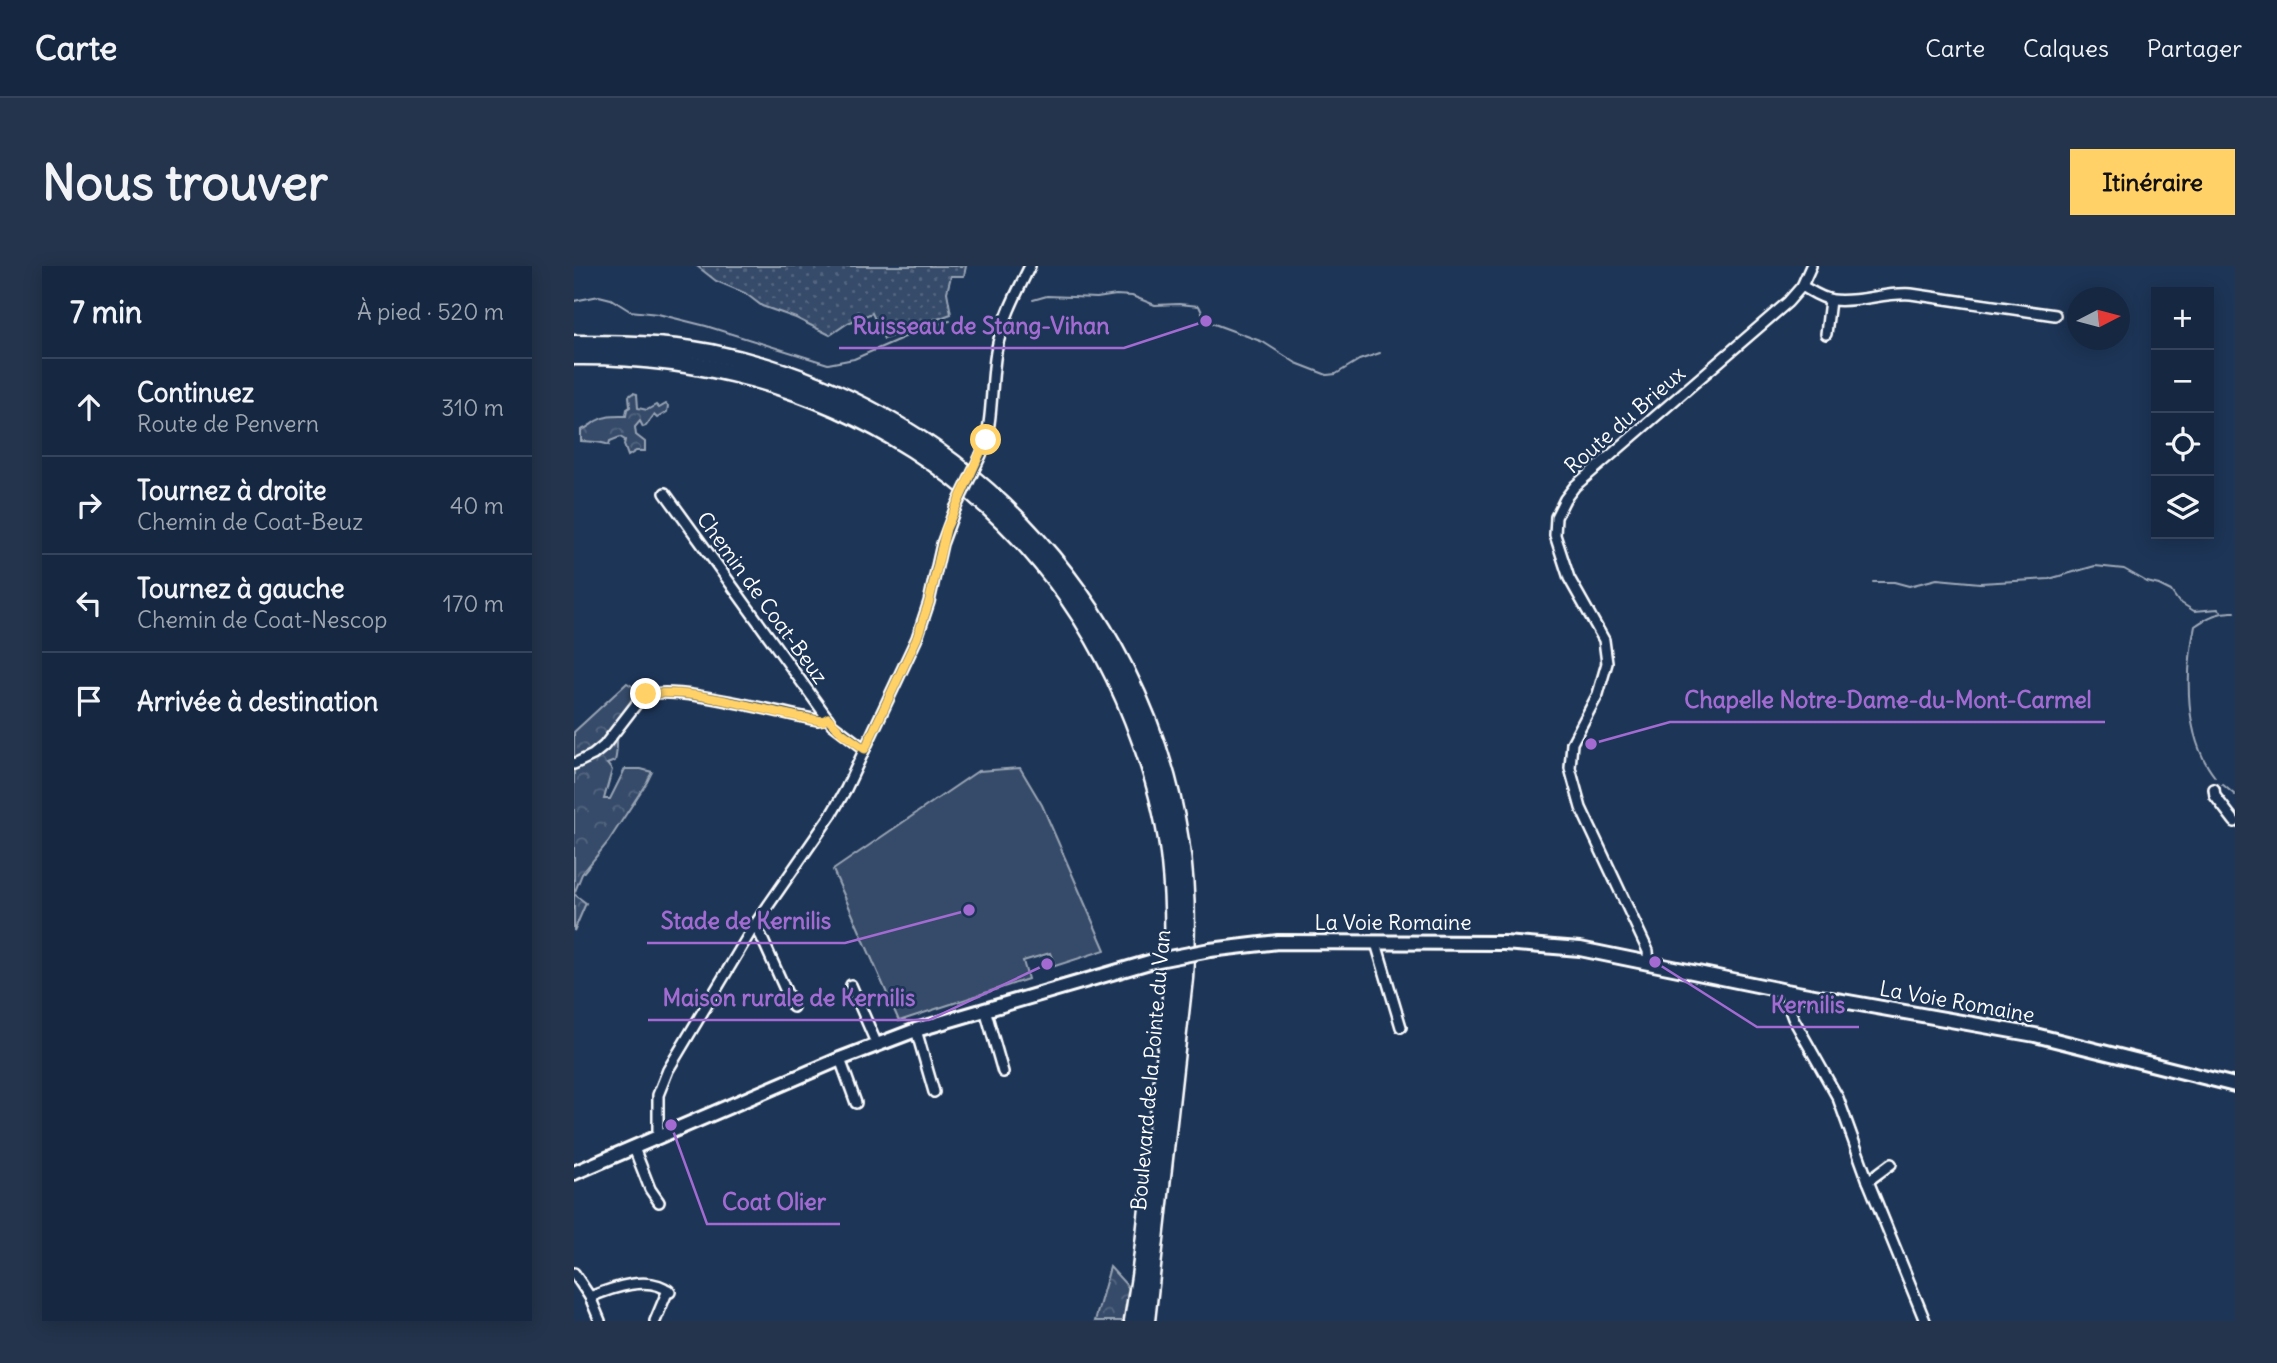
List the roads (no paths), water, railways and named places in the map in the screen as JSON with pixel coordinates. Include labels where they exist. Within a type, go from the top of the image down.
[{"type":"highway","name":"Boulevard de la Pointe du Van","points":[[574,344],[643,345],[712,353],[802,379],[880,415],[964,470],[1013,513],[1061,567],[1109,637],[1139,700],[1166,776],[1180,838],[1185,891],[1184,988],[1146,1321]]},
{"type":"highway","name":"Boulevard de la Pointe du Van","points":[[574,356],[656,360],[737,373],[817,400],[891,436],[949,475],[1012,530],[1058,584],[1099,646],[1126,701],[1151,770],[1167,842],[1173,902],[1174,943],[1170,1011],[1142,1264],[1133,1321]]},
{"type":"street","points":[[663,1134],[658,1113],[658,1095],[668,1070],[754,926],[831,815],[907,661],[923,621],[942,544],[955,509],[981,455],[990,418],[996,354],[1008,312],[1030,266]]},
{"type":"street","name":"Route du Brieux","points":[[1649,963],[1646,946],[1581,808],[1572,774],[1572,743],[1598,694],[1607,654],[1601,635],[1566,570],[1554,524],[1565,499],[1575,486],[1788,302],[1802,286],[1811,266]]},
{"type":"street","points":[[1802,286],[1830,300],[1864,299],[1898,293],[2055,315]]},
{"type":"street","points":[[1826,334],[1830,300]]},
{"type":"street","name":"Chemin de Coat-Beuz","points":[[665,493],[828,718],[842,733],[865,749]]},
{"type":"street","points":[[574,764],[598,751],[641,698],[648,694],[690,694],[810,719],[823,721],[828,718]]},
{"type":"street","points":[[2214,789],[2215,796],[2235,822]]},
{"type":"street","points":[[754,926],[765,944],[793,1007]]},
{"type":"street","name":"La Voie Romaine","points":[[985,1009],[1052,994],[1153,961],[1265,942],[1531,944],[1580,949],[1786,991],[2035,1035],[2234,1082]]},
{"type":"street","points":[[1376,943],[1401,1027]]},
{"type":"street","points":[[851,985],[877,1045]]},
{"type":"street","points":[[1786,991],[1793,1018],[1838,1098],[1868,1181],[1925,1321]]},
{"type":"street","points":[[574,1173],[840,1059],[916,1030],[985,1009],[1003,1072]]},
{"type":"street","points":[[916,1030],[934,1093]]},
{"type":"street","points":[[840,1059],[856,1103]]},
{"type":"street","points":[[634,1148],[650,1189],[659,1202]]},
{"type":"street","points":[[1868,1181],[1891,1164]]},
{"type":"street","points":[[574,1273],[590,1297],[600,1321]]},
{"type":"street","points":[[590,1297],[643,1283],[656,1284],[669,1291],[655,1321]]},
{"type":"waterway","points":[[1033,300],[1047,296],[1097,298],[1116,295],[1132,296],[1155,305],[1199,306],[1206,321],[1263,342],[1296,363],[1327,375],[1336,374],[1359,360],[1380,353]]},
{"type":"waterway","points":[[574,301],[599,296],[611,299],[630,311],[658,314],[706,326],[828,364],[854,359],[930,326],[950,321]]},
{"type":"waterway","points":[[1873,582],[1894,582],[1909,586],[1937,579],[1980,583],[2049,579],[2095,566],[2124,569],[2171,591],[2178,601],[2194,611],[2221,611]]},
{"type":"waterway","points":[[2215,777],[2197,744],[2192,724],[2189,684],[2192,644],[2195,626],[2214,615],[2235,612]]},
{"type":"waterway","points":[[2222,784],[2235,795]]},
{"type":"place","name":"Ruisseau de Stang-Vihan","points":[[1206,321]]},
{"type":"place","name":"Chapelle Notre-Dame-du-Mont-Carmel","points":[[1591,744]]},
{"type":"place","name":"Stade de Kernilis","points":[[969,910]]},
{"type":"place","name":"Kernilis","points":[[1655,962]]},
{"type":"place","name":"Maison rurale de Kernilis","points":[[1047,964]]},
{"type":"place","name":"Coat Olier","points":[[671,1125]]}]
